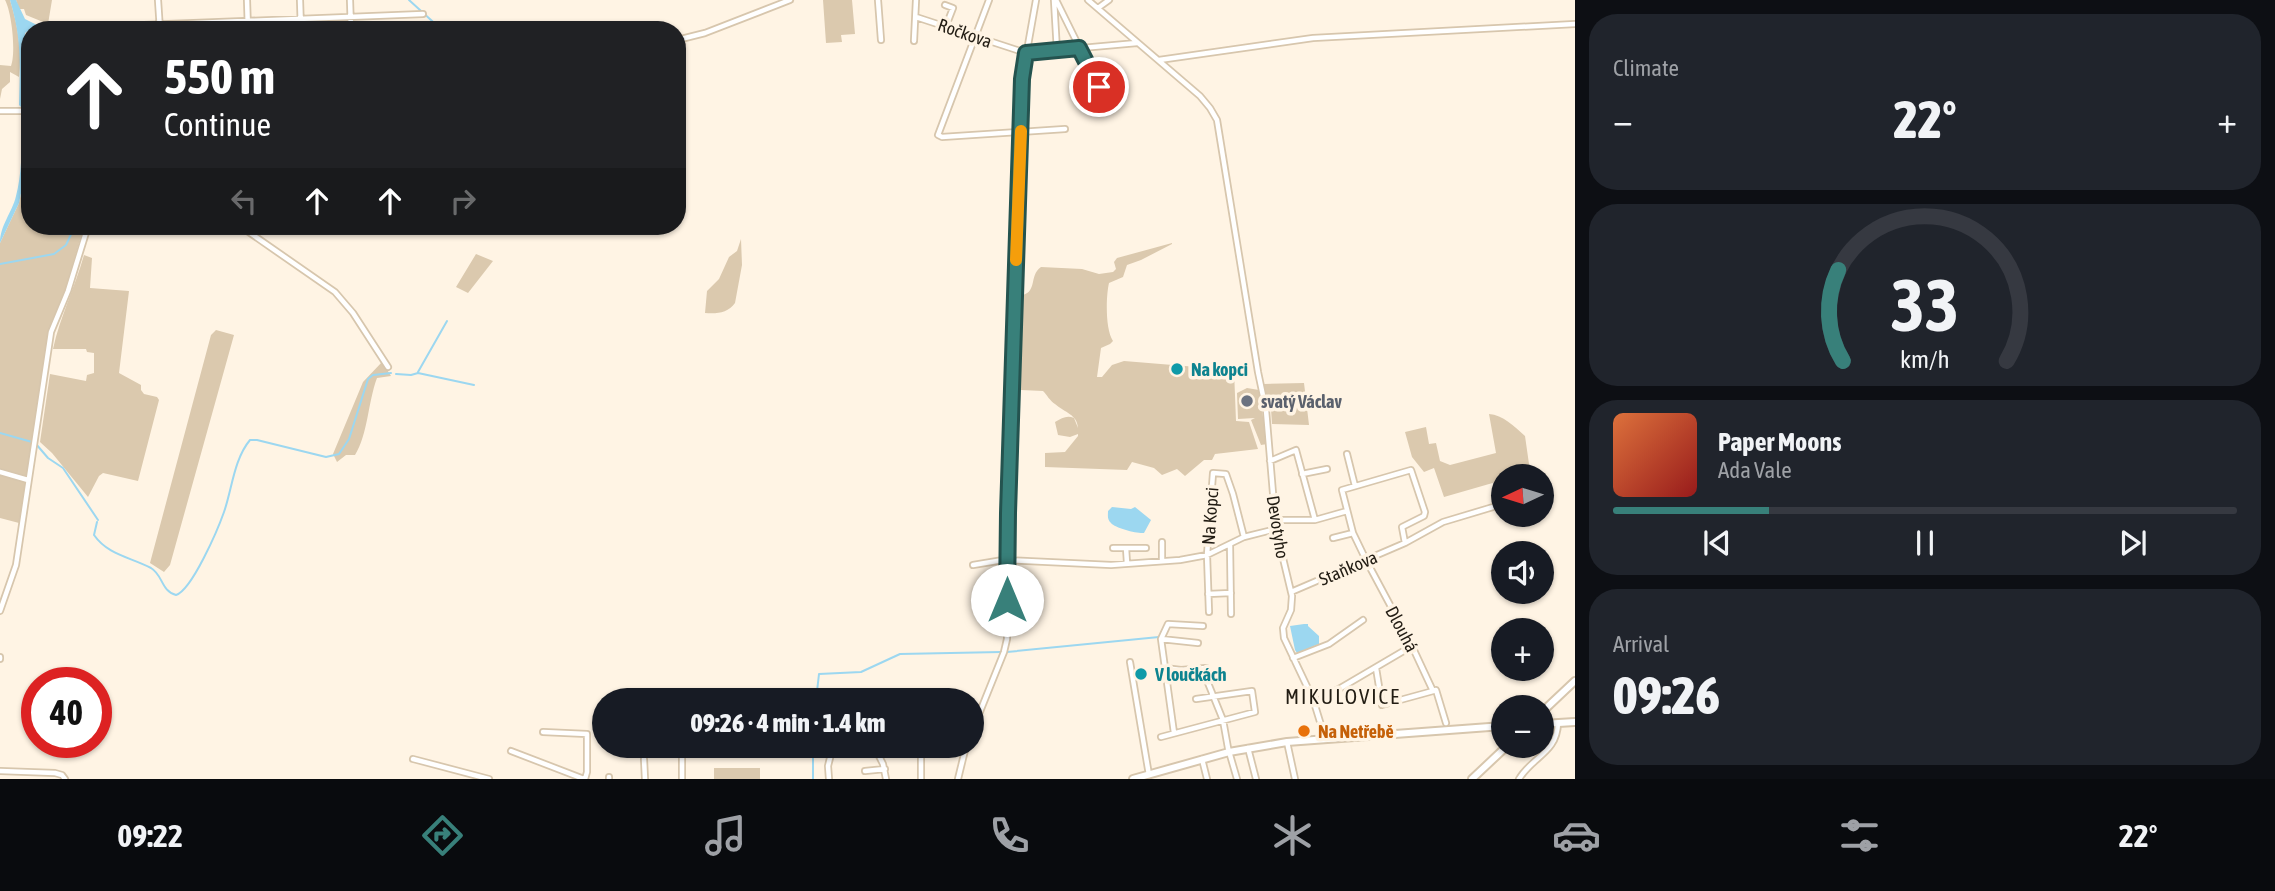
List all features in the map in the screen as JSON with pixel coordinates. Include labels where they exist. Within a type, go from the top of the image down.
[{"type":"main road","points":[[1554,701],[1575,681]]},
{"type":"main road","points":[[1554,723],[1575,722]]},
{"type":"main road","points":[[1133,779],[1229,752],[1287,742],[1491,727]]},
{"type":"main road","points":[[1472,779],[1494,758]]},
{"type":"street","points":[[158,0],[159,21]]},
{"type":"street","points":[[247,0],[248,21]]},
{"type":"street","points":[[300,0],[300,20]]},
{"type":"street","points":[[350,0],[350,21]]},
{"type":"street","points":[[686,38],[790,0]]},
{"type":"street","points":[[878,0],[881,40]]},
{"type":"street","points":[[914,41],[916,0]]},
{"type":"street","points":[[989,0],[938,135],[942,137],[1065,129]]},
{"type":"street","points":[[984,702],[1004,652],[1007,634],[1007,560],[1023,73],[1035,0]]},
{"type":"street","points":[[1055,0],[1099,87]]},
{"type":"street","points":[[1055,0],[1057,51]]},
{"type":"street","name":"Devotyho","points":[[1088,0],[1203,99],[1217,120],[1258,372],[1266,405],[1276,529],[1291,592]]},
{"type":"street","points":[[1098,8],[1109,0]]},
{"type":"street","points":[[945,5],[953,8],[946,26]]},
{"type":"street","points":[[274,21],[423,14]]},
{"type":"street","name":"Ročkova","points":[[916,17],[1026,53],[1138,43]]},
{"type":"street","points":[[1158,60],[1313,38],[1575,24]]},
{"type":"street","points":[[0,111],[21,111]]},
{"type":"street","points":[[0,611],[14,573],[50,336],[68,291],[85,235]]},
{"type":"street","points":[[253,235],[335,292],[353,313],[388,367]]},
{"type":"street","points":[[1270,461],[1296,450],[1315,520]]},
{"type":"street","points":[[1348,454],[1355,486]]},
{"type":"street","points":[[1302,474],[1327,469]]},
{"type":"street","name":"Na Kopci","points":[[1209,612],[1207,555],[1213,470],[1226,474],[1244,537]]},
{"type":"street","points":[[1275,520],[1315,520],[1347,511],[1342,491],[1410,470],[1425,512],[1424,516],[1402,527],[1405,543]]},
{"type":"street","points":[[0,472],[28,480]]},
{"type":"street","name":"Staňkova","points":[[1291,592],[1405,543],[1443,523],[1491,508]]},
{"type":"street","name":"Dlouhá","points":[[1347,511],[1353,533],[1366,560],[1433,691],[1436,690],[1446,723]]},
{"type":"street","name":"Na Kopci","points":[[1207,555],[1244,537],[1276,529]]},
{"type":"street","points":[[1333,538],[1353,533]]},
{"type":"street","points":[[1162,542],[1162,561]]},
{"type":"street","name":"Na Kopci","points":[[1230,544],[1231,614]]},
{"type":"street","points":[[1113,548],[1146,548]]},
{"type":"street","points":[[1126,548],[1127,563]]},
{"type":"street","points":[[973,565],[1007,560],[1111,565],[1207,555]]},
{"type":"street","points":[[1291,592],[1291,607],[1283,630],[1286,645],[1315,703],[1325,738]]},
{"type":"street","points":[[1208,594],[1231,593]]},
{"type":"street","points":[[1293,658],[1329,644],[1363,620]]},
{"type":"street","points":[[1174,733],[1161,639],[1168,624],[1203,626]]},
{"type":"street","points":[[1161,639],[1198,643]]},
{"type":"street","points":[[1315,703],[1412,646]]},
{"type":"street","points":[[1130,662],[1149,775]]},
{"type":"street","points":[[1165,668],[1206,668],[1208,683],[1223,720],[1237,779]]},
{"type":"street","points":[[1376,668],[1382,705],[1433,691]]},
{"type":"street","points":[[1161,737],[1255,714],[1252,691],[1196,699]]},
{"type":"street","points":[[1519,779],[1528,766],[1554,743],[1558,723]]},
{"type":"street","points":[[511,751],[584,779],[587,772],[587,734],[542,732]]},
{"type":"street","points":[[1287,742],[1295,779]]},
{"type":"street","points":[[1248,748],[1256,779]]},
{"type":"street","points":[[682,758],[682,779]]},
{"type":"street","points":[[829,779],[830,758]]},
{"type":"street","points":[[879,758],[885,769],[886,779]]},
{"type":"street","points":[[921,758],[921,779]]},
{"type":"street","points":[[958,779],[964,758]]},
{"type":"street","points":[[413,759],[489,779]]},
{"type":"street","points":[[644,759],[645,779]]},
{"type":"street","points":[[1202,760],[1207,779]]},
{"type":"street","points":[[865,771],[885,769]]},
{"type":"street","points":[[0,771],[55,773],[65,779]]},
{"type":"shaded area","points":[[5,0],[10,0],[15,19],[20,67],[19,77],[10,72],[10,82],[2,89],[0,99],[0,65],[11,66],[13,52],[11,23]]},
{"type":"shaded area","points":[[16,0],[52,0],[48,21],[41,21],[26,15],[24,9],[19,9]]},
{"type":"shaded area","points":[[823,0],[852,0],[855,34],[841,35],[842,42],[826,43]]},
{"type":"shaded area","points":[[21,193],[21,235],[81,235],[65,290],[49,328],[19,523],[0,518],[0,243]]},
{"type":"shaded area","points":[[741,239],[742,265],[735,303],[722,312],[705,313],[707,291],[719,279],[729,257],[737,251]]},
{"type":"shaded area","points":[[1172,243],[1127,265],[1123,277],[1109,283],[1107,321],[1113,341],[1101,348],[1097,377],[1102,377],[1112,365],[1124,361],[1234,370],[1236,421],[1249,422],[1258,449],[1215,454],[1212,460],[1204,460],[1185,476],[1177,469],[1162,475],[1154,468],[1132,462],[1127,470],[1045,467],[1045,453],[1065,452],[1078,434],[1070,437],[1058,435],[1055,422],[1064,417],[1074,418],[1053,403],[1043,391],[1021,390],[1015,386],[1018,296],[1029,292],[1041,267],[1082,269],[1099,274],[1113,272],[1117,258]]},
{"type":"shaded area","points":[[476,254],[493,261],[468,293],[456,287]]},
{"type":"shaded area","points":[[84,255],[92,258],[90,288],[129,291],[119,373],[141,385],[144,394],[159,400],[138,481],[103,473],[88,497],[40,442],[50,374],[86,381],[87,375],[94,373],[94,353],[87,352],[86,349],[53,349]]},
{"type":"shaded area","points":[[216,330],[234,335],[170,565],[164,572],[150,563],[211,335]]},
{"type":"shaded area","points":[[382,362],[391,376],[377,378],[365,428],[355,455],[346,455],[337,462],[333,454],[363,382]]},
{"type":"shaded area","points":[[1304,383],[1309,425],[1272,424],[1264,384]]},
{"type":"shaded area","points":[[1247,388],[1259,390],[1267,444],[1261,445],[1251,420],[1255,418],[1238,419],[1237,393]]},
{"type":"shaded area","points":[[1489,414],[1504,419],[1525,436],[1529,464],[1491,464],[1491,483],[1444,497],[1434,468],[1424,472],[1412,457],[1405,432],[1426,427],[1429,444],[1436,443],[1440,461],[1450,465],[1496,453]]},
{"type":"shaded area","points":[[714,768],[760,768],[760,779],[714,779]]},
{"type":"water","points":[[10,0],[16,0],[25,19],[29,21],[21,21],[21,107],[19,105],[17,28]]},
{"type":"water","points":[[21,164],[19,203],[0,243],[2,230],[16,196]]},
{"type":"water","points":[[1112,507],[1135,507],[1151,520],[1144,533],[1113,525],[1108,517],[1108,511]]},
{"type":"water","points":[[1308,624],[1319,636],[1319,644],[1297,653],[1290,626]]},
{"type":"waterway","points":[[409,0],[432,21]]},
{"type":"waterway","points":[[0,264],[54,254],[66,245],[71,235]]},
{"type":"waterway","points":[[418,372],[447,321]]},
{"type":"waterway","points":[[97,522],[94,535],[100,542],[113,551],[151,568],[167,590],[176,595],[197,571],[210,544],[224,512],[237,465],[250,440],[326,457],[339,454],[349,439],[368,379],[373,375],[391,373]]},
{"type":"waterway","points":[[396,374],[418,373],[474,385]]},
{"type":"waterway","points":[[0,433],[32,442]]},
{"type":"waterway","points":[[36,444],[48,458],[63,468],[98,520]]},
{"type":"waterway","points":[[1007,652],[1159,637]]},
{"type":"waterway","points":[[817,688],[819,674],[861,672],[900,654],[1001,652]]},
{"type":"waterway","points":[[813,758],[813,779]]},
{"type":"slow traffic","points":[[1016,260],[1021,131]]},
{"type":"place","name":"Na kopci","points":[[1177,369]]},
{"type":"place","name":"svatý Václav","points":[[1247,401]]},
{"type":"place","name":"V loučkách","points":[[1141,674]]},
{"type":"place","name":"Na Netřebě","points":[[1304,731]]},
{"type":"district","name":"MIKULOVICE","points":[[1343,696]]},
{"type":"route","points":[[1007,600],[1022,79],[1026,53],[1079,48],[1099,87]]}]
